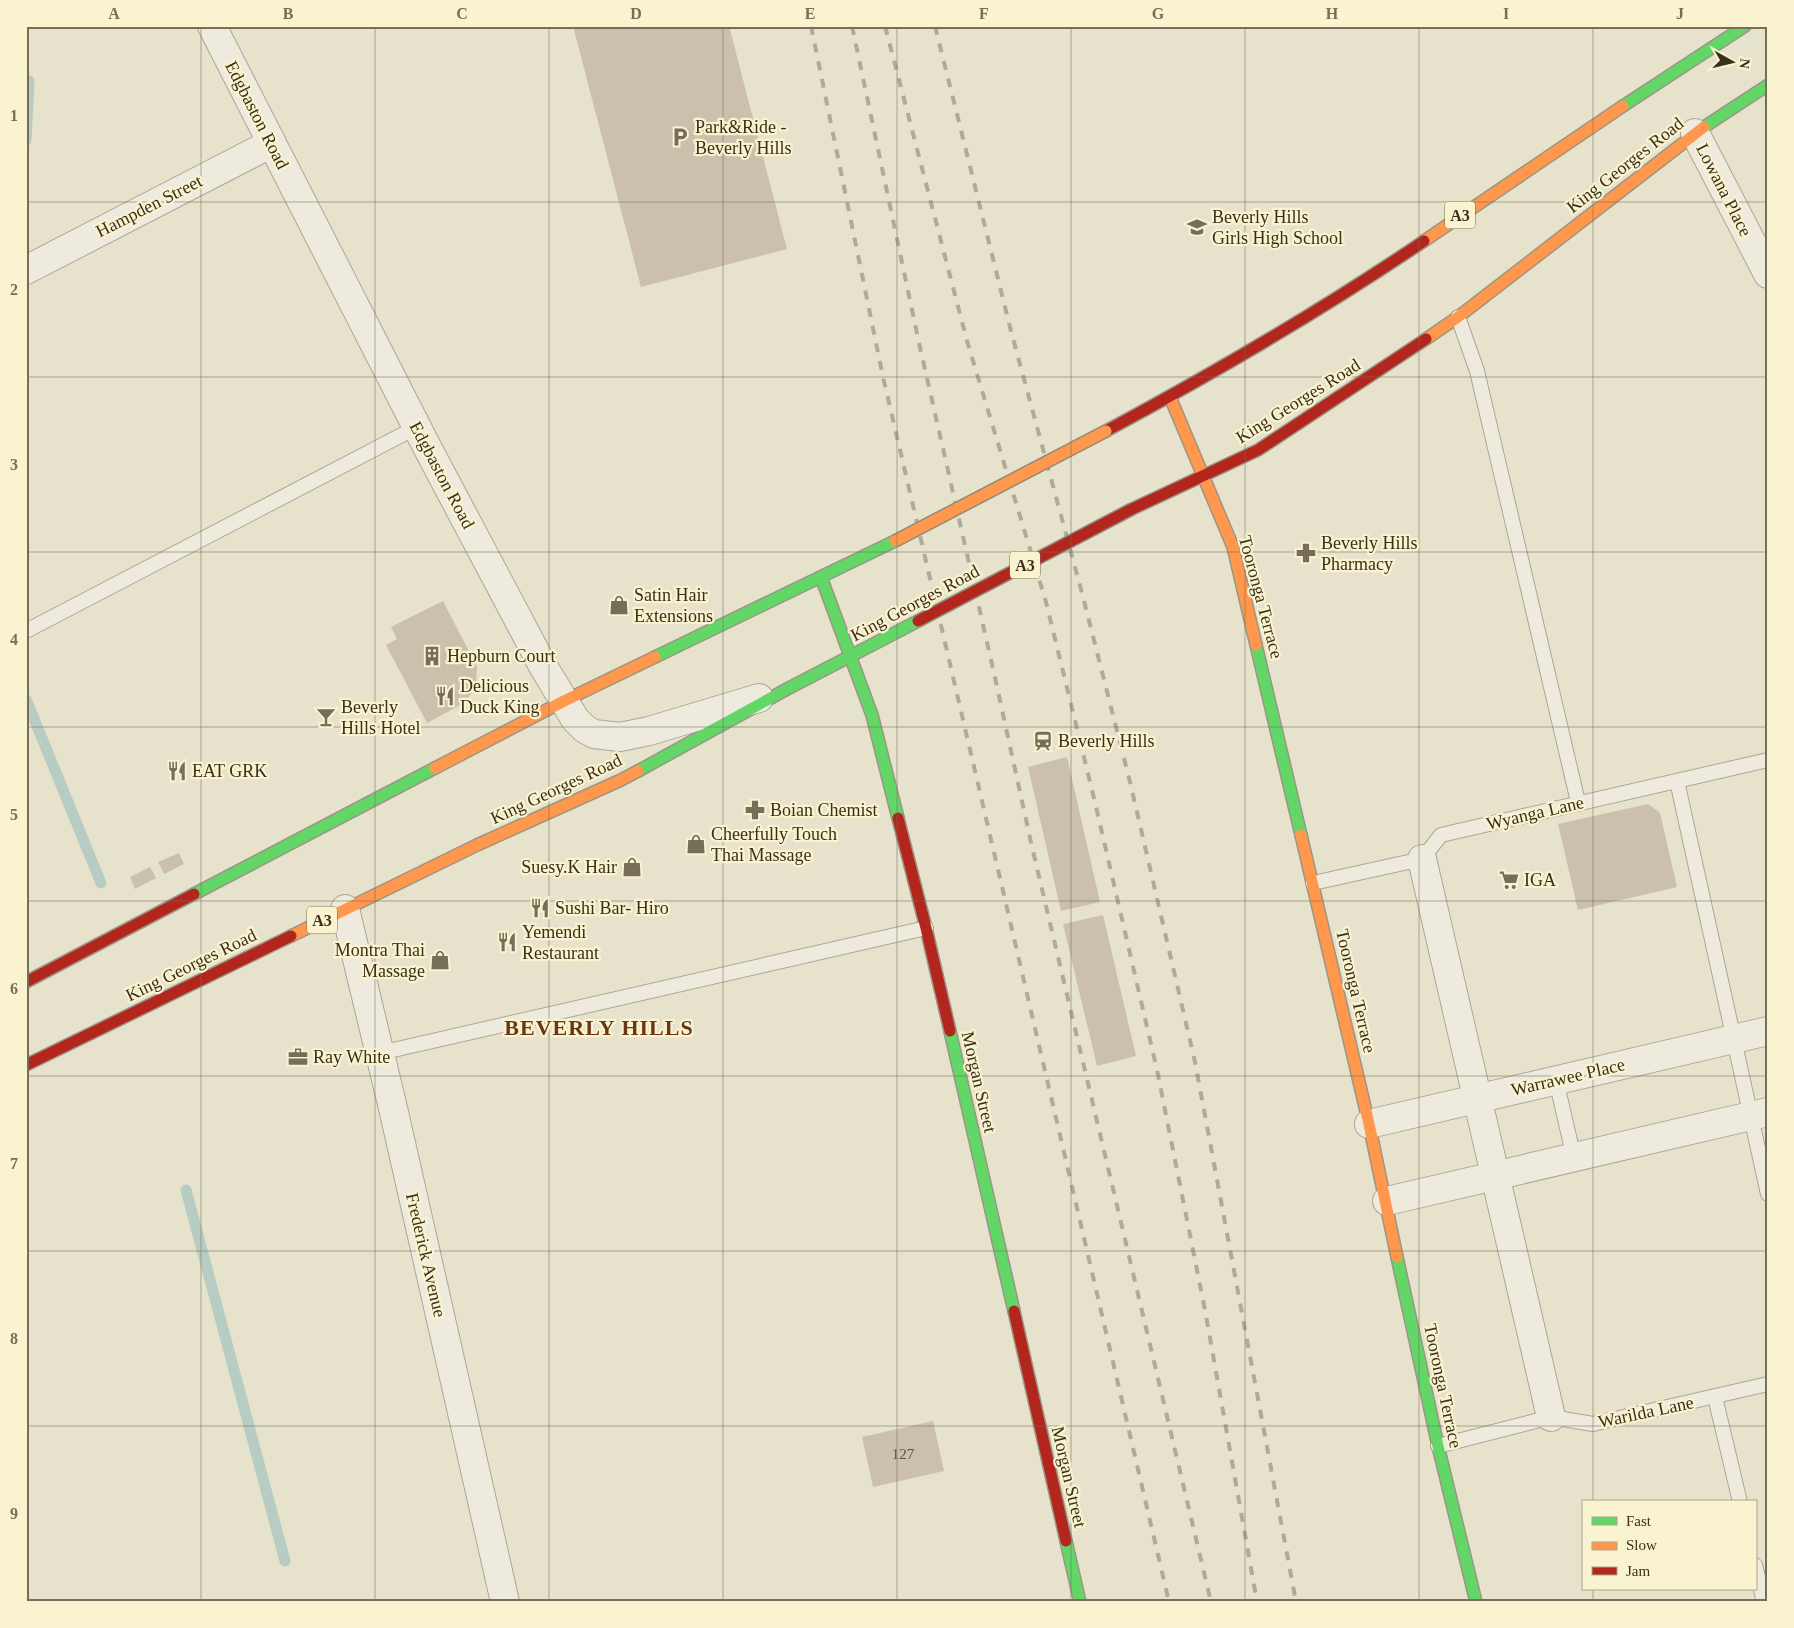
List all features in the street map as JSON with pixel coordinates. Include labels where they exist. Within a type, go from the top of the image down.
[{"type":"main road","name":"A3","points":[[26,982],[564,702],[894,541],[1170,397],[1370,277],[1745,26]]},
{"type":"main road","name":"King Georges Road","points":[[26,1065],[477,845],[621,780],[789,688],[852,657],[1132,508],[1258,450],[1458,317],[1694,133],[1768,85]]},
{"type":"main road","name":"Tooronga Terrace","points":[[1170,397],[1233,547],[1387,1201],[1438,1446],[1476,1602]]},
{"type":"main road","name":"Morgan Street","points":[[821,577],[872,715],[926,928],[1080,1602]]},
{"type":"street","name":"Edgbaston Road","points":[[212,26],[417,427],[540,660],[575,719],[585,729],[594,734],[620,737],[650,731],[789,688]]},
{"type":"street","name":"Lowana Place","points":[[1694,133],[1768,274]]},
{"type":"street","name":"Hampden Street","points":[[26,270],[272,143]]},
{"type":"street","points":[[1422,859],[1551,1417]]},
{"type":"street","name":"Frederick Avenue","points":[[345,909],[380,1053],[505,1602]]},
{"type":"street","name":"Warrawee Place","points":[[1369,1124],[1768,1031]]},
{"type":"street","points":[[1387,1201],[1759,1114]]},
{"type":"lane","points":[[1458,317],[1477,372],[1578,802]]},
{"type":"lane","points":[[26,631],[417,427]]},
{"type":"lane","name":"Wyanga Lane","points":[[1422,859],[1441,835],[1578,802],[1768,760]]},
{"type":"lane","points":[[1677,781],[1734,1039],[1759,1114],[1768,1194]]},
{"type":"lane","points":[[1313,883],[1422,859]]},
{"type":"lane","points":[[380,1053],[926,928]]},
{"type":"lane","points":[[1556,1080],[1574,1158]]},
{"type":"lane","name":"Warilda Lane","points":[[1438,1446],[1551,1417],[1593,1424],[1768,1384]]},
{"type":"lane","points":[[1715,1397],[1740,1500]]},
{"type":"lane","points":[[1756,1569],[1764,1602]]},
{"type":"building","name":"Park&Ride - Beverly Hills","points":[[573,26],[729,26],[787,249],[641,287]]},
{"type":"building","name":"Hepburn Court","points":[[443,601],[477,667],[476,687],[464,703],[427,723],[386,645],[397,639],[391,627]]},
{"type":"building","points":[[1067,757],[1100,902],[1061,911],[1028,767]]},
{"type":"building","points":[[1648,804],[1660,813],[1677,887],[1578,910],[1558,824]]},
{"type":"building","points":[[179,853],[184,864],[164,874],[158,862]]},
{"type":"building","points":[[150,867],[156,878],[135,889],[130,877]]},
{"type":"building","points":[[1103,915],[1136,1056],[1097,1066],[1063,924]]},
{"type":"building","points":[[933,1421],[944,1471],[873,1487],[862,1437]]},
{"type":"waterway","points":[[26,141],[29,81]]},
{"type":"waterway","points":[[26,699],[101,883]]},
{"type":"waterway","points":[[186,1190],[285,1561]]},
{"type":"railway","points":[[811,26],[883,377],[1169,1602]]},
{"type":"railway","points":[[852,26],[919,343],[1032,847],[1211,1602]]},
{"type":"railway","points":[[885,26],[967,341],[1046,602],[1093,794],[1157,1070],[1205,1310],[1257,1602]]},
{"type":"railway","points":[[935,26],[1011,331],[1082,593],[1130,782],[1195,1062],[1296,1602]]},
{"type":"traffic: fast","points":[[1623,106],[1745,26]]},
{"type":"traffic: fast","points":[[1704,127],[1768,85]]},
{"type":"traffic: fast","points":[[655,657],[895,541]]},
{"type":"traffic: fast","points":[[821,577],[872,715],[898,818]]},
{"type":"traffic: fast","points":[[638,771],[789,688],[918,621]]},
{"type":"traffic: fast","points":[[1256,645],[1301,835]]},
{"type":"traffic: fast","points":[[194,894],[435,768]]},
{"type":"traffic: fast","points":[[950,1031],[1014,1311]]},
{"type":"traffic: fast","points":[[1397,1257],[1438,1446],[1476,1602]]},
{"type":"traffic: fast","points":[[1066,1541],[1080,1602]]},
{"type":"traffic: slow","points":[[1424,241],[1623,106]]},
{"type":"traffic: slow","points":[[1426,339],[1458,317],[1704,127]]},
{"type":"traffic: slow","points":[[1170,397],[1233,547],[1256,645]]},
{"type":"traffic: slow","points":[[895,541],[1106,431]]},
{"type":"traffic: slow","points":[[435,768],[564,701],[655,657]]},
{"type":"traffic: slow","points":[[291,936],[477,845],[638,771]]},
{"type":"traffic: slow","points":[[1301,835],[1369,1124],[1397,1257]]},
{"type":"traffic: jam","points":[[1106,431],[1187,387],[1267,340],[1346,292],[1424,241]]},
{"type":"traffic: jam","points":[[1132,509],[1258,450],[1426,339]]},
{"type":"traffic: jam","points":[[918,621],[1132,509]]},
{"type":"traffic: jam","points":[[898,818],[950,1031]]},
{"type":"traffic: jam","points":[[26,982],[194,894]]},
{"type":"traffic: jam","points":[[26,1065],[291,936]]},
{"type":"traffic: jam","points":[[1014,1311],[1066,1541]]},
{"type":"place","name":"Park&Ride - Beverly Hills","points":[[680,137]]},
{"type":"place","name":"Beverly Hills Girls High School","points":[[1197,227]]},
{"type":"place","name":"Beverly Hills Pharmacy","points":[[1306,553]]},
{"type":"place","name":"Satin Hair Extensions","points":[[619,605]]},
{"type":"place","name":"Hepburn Court","points":[[432,656]]},
{"type":"place","name":"Delicious Duck King","points":[[445,696]]},
{"type":"place","name":"Beverly Hills Hotel","points":[[326,717]]},
{"type":"place","name":"Beverly Hills","points":[[1043,741]]},
{"type":"place","name":"EAT GRK","points":[[177,771]]},
{"type":"place","name":"Boian Chemist","points":[[755,810]]},
{"type":"place","name":"Cheerfully Touch Thai Massage","points":[[696,844]]},
{"type":"place","name":"Suesy.K Hair","points":[[632,867]]},
{"type":"place","name":"IGA","points":[[1509,880]]},
{"type":"place","name":"Sushi Bar- Hiro","points":[[540,908]]},
{"type":"place","name":"Yemendi Restaurant","points":[[507,942]]},
{"type":"place","name":"Montra Thai Massage","points":[[440,960]]},
{"type":"place","name":"Ray White","points":[[298,1057]]},
{"type":"district","name":"BEVERLY HILLS","points":[[599,1027]]}]
